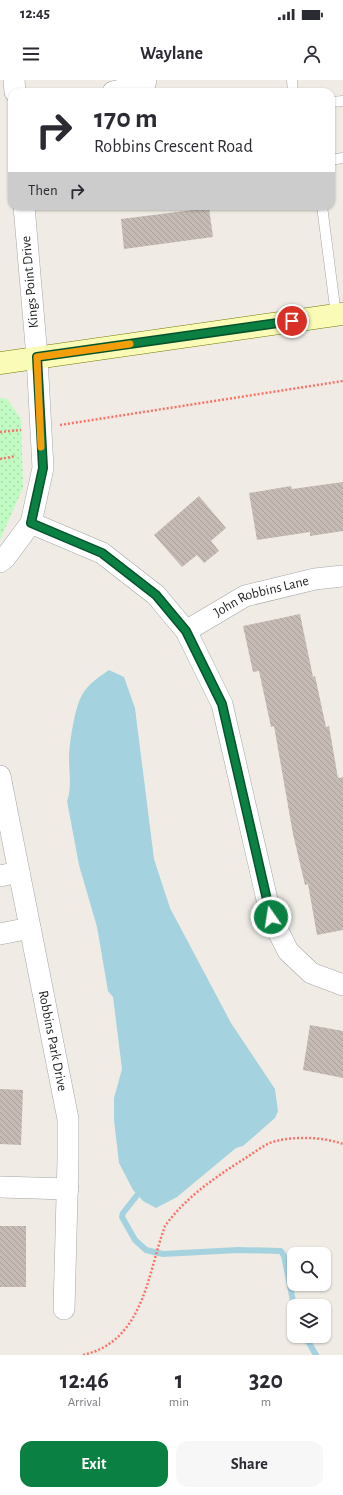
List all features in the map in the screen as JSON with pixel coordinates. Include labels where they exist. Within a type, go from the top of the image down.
[{"type":"main road","points":[[0,363],[340,315]]},
{"type":"street","points":[[129,88],[145,84],[146,80]]},
{"type":"street","name":"Kings Point Drive","points":[[24,210],[37,357],[43,468],[31,523]]},
{"type":"street","points":[[0,562],[5,558],[31,523],[102,553],[156,595],[186,631],[222,704],[271,917],[288,951],[311,972],[343,985]]},
{"type":"street","name":"John Robbins Lane","points":[[186,631],[245,596],[315,579],[343,576]]},
{"type":"street","name":"Robbins Park Drive","points":[[0,776],[10,874],[30,928],[68,1119],[68,1189],[64,1309]]},
{"type":"street","points":[[0,934],[30,928]]},
{"type":"street","points":[[0,1187],[68,1189]]},
{"type":"lane","points":[[323,210],[340,315]]},
{"type":"path","points":[[0,432],[40,428],[343,381]]},
{"type":"path","points":[[0,459],[16,456]]},
{"type":"path","points":[[83,1355],[94,1353],[118,1337],[136,1314],[142,1301],[165,1226],[186,1201],[221,1173],[258,1149],[276,1141],[291,1139],[329,1139],[343,1144]]},
{"type":"green space","points":[[0,398],[7,399],[21,419],[23,488],[0,540]]},
{"type":"water","points":[[109,670],[124,677],[135,708],[154,859],[170,908],[231,1023],[275,1089],[278,1111],[275,1118],[243,1146],[236,1148],[177,1197],[156,1208],[143,1201],[133,1190],[119,1163],[114,1120],[114,1098],[122,1069],[113,997],[108,991],[97,927],[79,865],[67,801],[70,785],[70,744],[79,700],[87,687]]},
{"type":"building","points":[[193,210],[209,210],[213,237],[124,249],[121,219]]},
{"type":"building","points":[[343,482],[343,531],[310,536],[310,532],[257,540],[249,493],[291,486],[292,489]]},
{"type":"building","points":[[199,496],[226,528],[211,541],[219,551],[204,563],[197,555],[182,567],[154,535]]},
{"type":"building","points":[[300,614],[313,677],[315,676],[326,727],[329,726],[338,778],[343,777],[343,930],[317,935],[308,884],[305,885],[293,834],[274,726],[271,727],[259,671],[253,672],[243,626]]},
{"type":"building","points":[[310,1025],[343,1031],[343,1078],[303,1070]]},
{"type":"building","points":[[0,1089],[23,1090],[21,1145],[0,1144]]},
{"type":"building","points":[[0,1226],[26,1226],[26,1287],[0,1287]]},
{"type":"waterway","points":[[142,1189],[123,1213],[122,1217],[135,1240],[146,1250],[163,1254],[238,1250],[281,1251],[284,1256],[293,1299]]},
{"type":"waterway","points":[[309,1343],[316,1355]]},
{"type":"slow traffic","points":[[41,447],[37,357],[130,344]]},
{"type":"route","points":[[271,917],[222,704],[186,631],[156,595],[102,553],[31,523],[43,468],[37,357],[292,321]]}]
